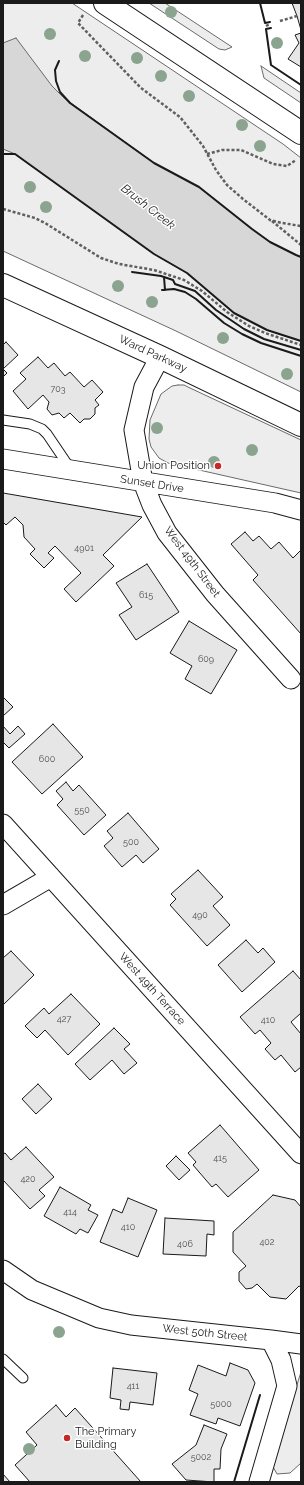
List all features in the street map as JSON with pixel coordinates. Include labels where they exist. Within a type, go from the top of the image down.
[{"type":"highway","points":[[104,3],[301,133]]},
{"type":"highway","name":"Ward Parkway","points":[[3,285],[160,357],[301,425]]},
{"type":"street","name":"West 49th Street","points":[[160,357],[144,387],[134,430],[143,482],[152,505],[167,533],[214,594],[291,679]]},
{"type":"street","name":"Sunset Drive","points":[[3,460],[275,503],[301,510]]},
{"type":"street","name":"West 49th Terrace","points":[[3,824],[301,1154]]},
{"type":"street","points":[[3,905],[51,877]]},
{"type":"street","name":"West 50th Street","points":[[3,1270],[32,1290],[99,1318],[132,1325],[301,1344]]},
{"type":"street","points":[[259,1482],[287,1386],[281,1360],[270,1340]]},
{"type":"lane","points":[[3,420],[30,424],[42,429],[72,471]]},
{"type":"lane","points":[[3,1359],[23,1378]]},
{"type":"path","points":[[83,15],[78,23],[141,88],[180,117],[203,146],[216,170],[227,185],[301,245]]},
{"type":"path","points":[[280,21],[297,16]]},
{"type":"path","points":[[266,26],[270,24]]},
{"type":"path","points":[[207,154],[222,150],[241,150],[273,164],[287,166],[296,160]]},
{"type":"path","points":[[3,209],[35,218],[46,223],[101,258],[119,264],[160,272],[184,280],[202,291],[227,312],[249,326],[301,345]]},
{"type":"path","points":[[270,220],[301,226]]},
{"type":"shaded area","points":[[3,3],[72,3],[283,144],[301,158],[301,392],[176,331],[3,251]]},
{"type":"shaded area","points":[[149,3],[165,3],[232,47],[225,50],[219,49]]},
{"type":"shaded area","points":[[261,66],[301,93],[301,103],[264,78]]},
{"type":"shaded area","points":[[184,385],[301,440],[301,493],[168,463],[159,458],[151,447],[149,439],[150,420],[161,394],[172,386]]},
{"type":"shaded area","points":[[301,1372],[301,1463],[290,1473],[277,1474],[272,1465]]},
{"type":"water","name":"Brush Creek","points":[[16,38],[52,86],[64,98],[154,163],[199,187],[270,242],[301,257],[301,341],[267,330],[234,313],[187,273],[154,254],[15,154],[3,149],[3,43]]},
{"type":"building","points":[[292,3],[301,3],[301,30],[297,16]]},
{"type":"building","points":[[301,33],[301,67],[288,59],[299,43],[295,35]]},
{"type":"building","points":[[6,342],[18,355],[3,369],[3,345]]},
{"type":"building","points":[[38,357],[48,368],[54,363],[65,376],[70,372],[84,387],[92,380],[103,392],[95,400],[99,405],[95,408],[95,414],[90,419],[84,419],[80,423],[70,413],[64,418],[59,413],[52,415],[47,409],[49,402],[43,395],[28,409],[13,391],[26,379],[20,373]]},
{"type":"building","points":[[3,369],[7,373],[3,377]]},
{"type":"building","points":[[3,493],[142,517],[103,555],[114,566],[76,602],[64,589],[81,573],[55,546],[48,553],[54,558],[44,568],[30,554],[35,549],[24,537],[23,525],[15,517],[6,525],[3,522]]},
{"type":"building","points":[[245,532],[253,541],[259,536],[271,549],[279,542],[293,558],[301,550],[301,634],[253,580],[258,575],[231,544]]},
{"type":"building","points":[[147,564],[179,612],[136,640],[119,615],[132,607],[116,583]]},
{"type":"building","points":[[189,621],[237,650],[211,694],[185,679],[192,666],[170,653]]},
{"type":"building","points":[[3,697],[13,707],[3,716]]},
{"type":"building","points":[[53,724],[83,757],[42,794],[12,762]]},
{"type":"building","points":[[3,726],[10,734],[18,726],[25,734],[9,748],[3,742]]},
{"type":"building","points":[[66,782],[73,791],[79,785],[106,815],[84,835],[57,805],[63,799],[56,791]]},
{"type":"building","points":[[128,813],[159,849],[143,863],[136,855],[122,867],[104,846],[113,838],[107,831]]},
{"type":"building","points":[[198,870],[223,897],[213,906],[230,925],[207,946],[170,905],[176,899],[171,894]]},
{"type":"building","points":[[246,940],[258,953],[263,948],[275,962],[242,992],[218,965]]},
{"type":"building","points":[[11,951],[34,975],[3,1005],[3,958]]},
{"type":"building","points":[[293,971],[301,980],[301,1013],[291,1022],[301,1034],[301,1067],[295,1072],[281,1055],[275,1060],[265,1049],[271,1043],[260,1030],[255,1034],[240,1017]]},
{"type":"building","points":[[71,994],[100,1024],[68,1055],[45,1030],[37,1038],[25,1026],[44,1008],[49,1014]]},
{"type":"building","points":[[114,1028],[130,1044],[124,1049],[137,1063],[124,1074],[112,1060],[90,1080],[75,1064]]},
{"type":"building","points":[[38,1084],[52,1099],[36,1114],[22,1099]]},
{"type":"building","points":[[220,1125],[259,1170],[228,1197],[216,1184],[212,1187],[193,1165],[196,1162],[188,1153]]},
{"type":"building","points":[[26,1147],[54,1177],[39,1190],[45,1196],[30,1209],[3,1180],[3,1154],[5,1153],[11,1160]]},
{"type":"building","points":[[176,1156],[190,1170],[179,1180],[166,1166]]},
{"type":"building","points":[[60,1187],[91,1205],[88,1210],[98,1215],[88,1233],[80,1229],[76,1234],[44,1216]]},
{"type":"building","points":[[273,1195],[295,1200],[301,1207],[301,1287],[299,1286],[286,1299],[270,1297],[257,1284],[252,1288],[246,1289],[239,1281],[239,1272],[246,1266],[233,1252],[233,1232]]},
{"type":"building","points":[[128,1198],[157,1210],[138,1257],[100,1242],[113,1209],[122,1213]]},
{"type":"building","points":[[165,1218],[214,1221],[214,1235],[207,1234],[206,1256],[163,1254]]},
{"type":"building","points":[[230,1363],[248,1370],[255,1383],[240,1426],[218,1418],[216,1424],[190,1415],[198,1394],[189,1390],[198,1365],[226,1376]]},
{"type":"building","points":[[113,1368],[157,1373],[153,1405],[130,1402],[129,1410],[120,1409],[121,1400],[110,1398]]},
{"type":"building","name":"The Primary Building","points":[[56,1405],[66,1417],[75,1408],[141,1482],[30,1482],[15,1465],[37,1445],[26,1432]]},
{"type":"building","points":[[204,1425],[227,1434],[221,1449],[220,1469],[214,1469],[214,1482],[186,1480],[172,1464],[196,1445]]},
{"type":"building","points":[[3,1474],[10,1482],[3,1482]]},
{"type":"wall","points":[[260,3],[265,23],[270,22]]},
{"type":"wall","points":[[271,28],[266,29],[271,65],[301,85]]},
{"type":"wall","points":[[59,61],[55,70],[56,81],[60,92],[70,103],[154,163],[199,187],[270,242],[301,257]]},
{"type":"wall","points":[[3,154],[15,154],[154,254],[187,273],[234,313],[267,330],[301,341]]},
{"type":"wall","points":[[132,272],[161,276],[173,280],[175,284],[195,291],[216,310],[244,329],[264,339],[301,350]]},
{"type":"wall","points":[[164,277],[165,290]]},
{"type":"wall","points":[[162,290],[174,289],[185,292],[196,299],[224,323],[242,334],[261,343],[301,356]]},
{"type":"wall","points":[[234,1482],[260,1395]]},
{"type":"place","name":"Union Position","points":[[218,466]]},
{"type":"place","name":"The Primary Building","points":[[67,1438]]}]
